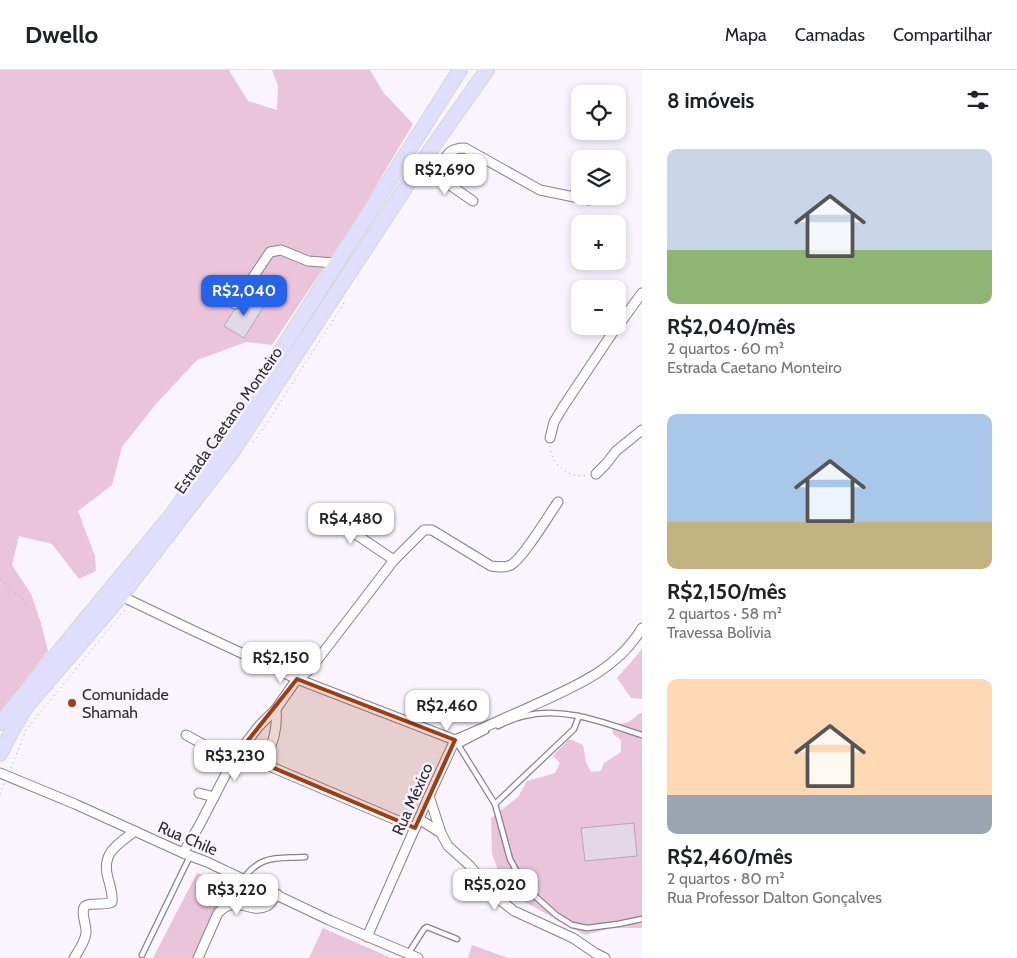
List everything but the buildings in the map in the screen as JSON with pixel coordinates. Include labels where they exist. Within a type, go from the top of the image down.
[{"type":"main road","name":"Estrada Caetano Monteiro","points":[[0,723],[173,513],[220,446],[460,70]]},
{"type":"main road","name":"Estrada Caetano Monteiro","points":[[0,754],[26,707],[122,596],[232,452],[426,168],[462,107],[487,70]]},
{"type":"main road","points":[[444,94],[458,95],[462,100],[462,107]]},
{"type":"street","points":[[426,168],[438,170],[449,152],[457,148],[465,148],[540,190],[571,196]]},
{"type":"street","points":[[426,168],[474,201]]},
{"type":"street","points":[[235,304],[270,252],[281,250],[308,261],[335,264]]},
{"type":"street","points":[[626,314],[642,293]]},
{"type":"street","points":[[550,438],[554,422],[611,335]]},
{"type":"street","points":[[596,474],[616,451],[642,430]]},
{"type":"street","points":[[415,828],[248,757],[244,752],[245,744],[276,709],[297,679],[308,671],[394,560],[424,530],[432,530],[492,566],[500,568],[510,566],[518,558],[558,502]]},
{"type":"street","points":[[321,511],[394,560]]},
{"type":"street","points":[[122,596],[297,679],[457,743],[577,686],[604,669],[620,656],[635,640],[642,628]]},
{"type":"street","points":[[264,764],[274,740],[278,724],[276,709]]},
{"type":"street","points":[[186,735],[225,756],[229,762],[229,768],[186,854]]},
{"type":"street","name":"Rua México","points":[[368,937],[429,796],[457,743]]},
{"type":"street","name":"Rua Chile","points":[[0,773],[75,804],[418,958]]},
{"type":"street","points":[[199,793],[214,797]]},
{"type":"street","points":[[429,796],[441,833],[448,846],[469,865],[495,896],[514,911],[573,938],[595,954],[605,958]]},
{"type":"street","points":[[420,819],[441,833]]},
{"type":"street","points":[[74,958],[85,939],[83,911],[86,906],[89,904],[112,902],[105,864],[107,858],[114,848],[135,831]]},
{"type":"street","points":[[198,958],[218,913],[223,908],[230,904],[259,908],[265,907],[269,905],[277,894]]},
{"type":"lane","points":[[642,735],[579,716],[562,713],[524,716],[457,743],[495,804],[510,859],[525,887],[556,915],[572,924],[587,928],[618,924],[642,918]]},
{"type":"lane","points":[[495,804],[574,729],[579,716]]},
{"type":"lane","points":[[142,955],[186,854]]},
{"type":"lane","points":[[243,879],[252,867],[262,860],[305,857]]},
{"type":"lane","points":[[408,954],[427,927],[457,939]]},
{"type":"path","points":[[550,438],[553,461],[570,475],[596,474]]},
{"type":"path","points":[[0,579],[28,604]]},
{"type":"highlighted area","points":[[297,679],[455,740],[415,828],[248,757],[245,744]]},
{"type":"shaded area","points":[[0,70],[229,70],[248,101],[277,110],[278,86],[272,70],[370,70],[383,92],[413,124],[355,221],[272,345],[246,342],[197,360],[156,404],[122,447],[112,485],[78,511],[95,556],[96,571],[79,579],[52,544],[19,536],[12,565],[31,594],[48,651],[0,712]]},
{"type":"shaded area","points":[[642,648],[642,699],[631,698],[617,678]]},
{"type":"shaded area","points":[[642,713],[642,928],[612,928],[585,935],[516,897],[495,880],[497,867],[492,854],[491,818],[518,797],[527,781],[555,773],[560,763],[553,756],[569,739],[583,745],[586,762],[591,772],[601,771],[604,763],[621,752],[621,740],[613,734],[612,724],[627,722]]},
{"type":"shaded area","points":[[197,873],[223,881],[226,900],[206,928],[194,958],[153,958]]},
{"type":"shaded area","points":[[323,928],[391,958],[309,958]]},
{"type":"shaded area","points":[[472,945],[508,958],[468,958]]},
{"type":"place","name":"Comunidade Shamah","points":[[72,703]]}]
